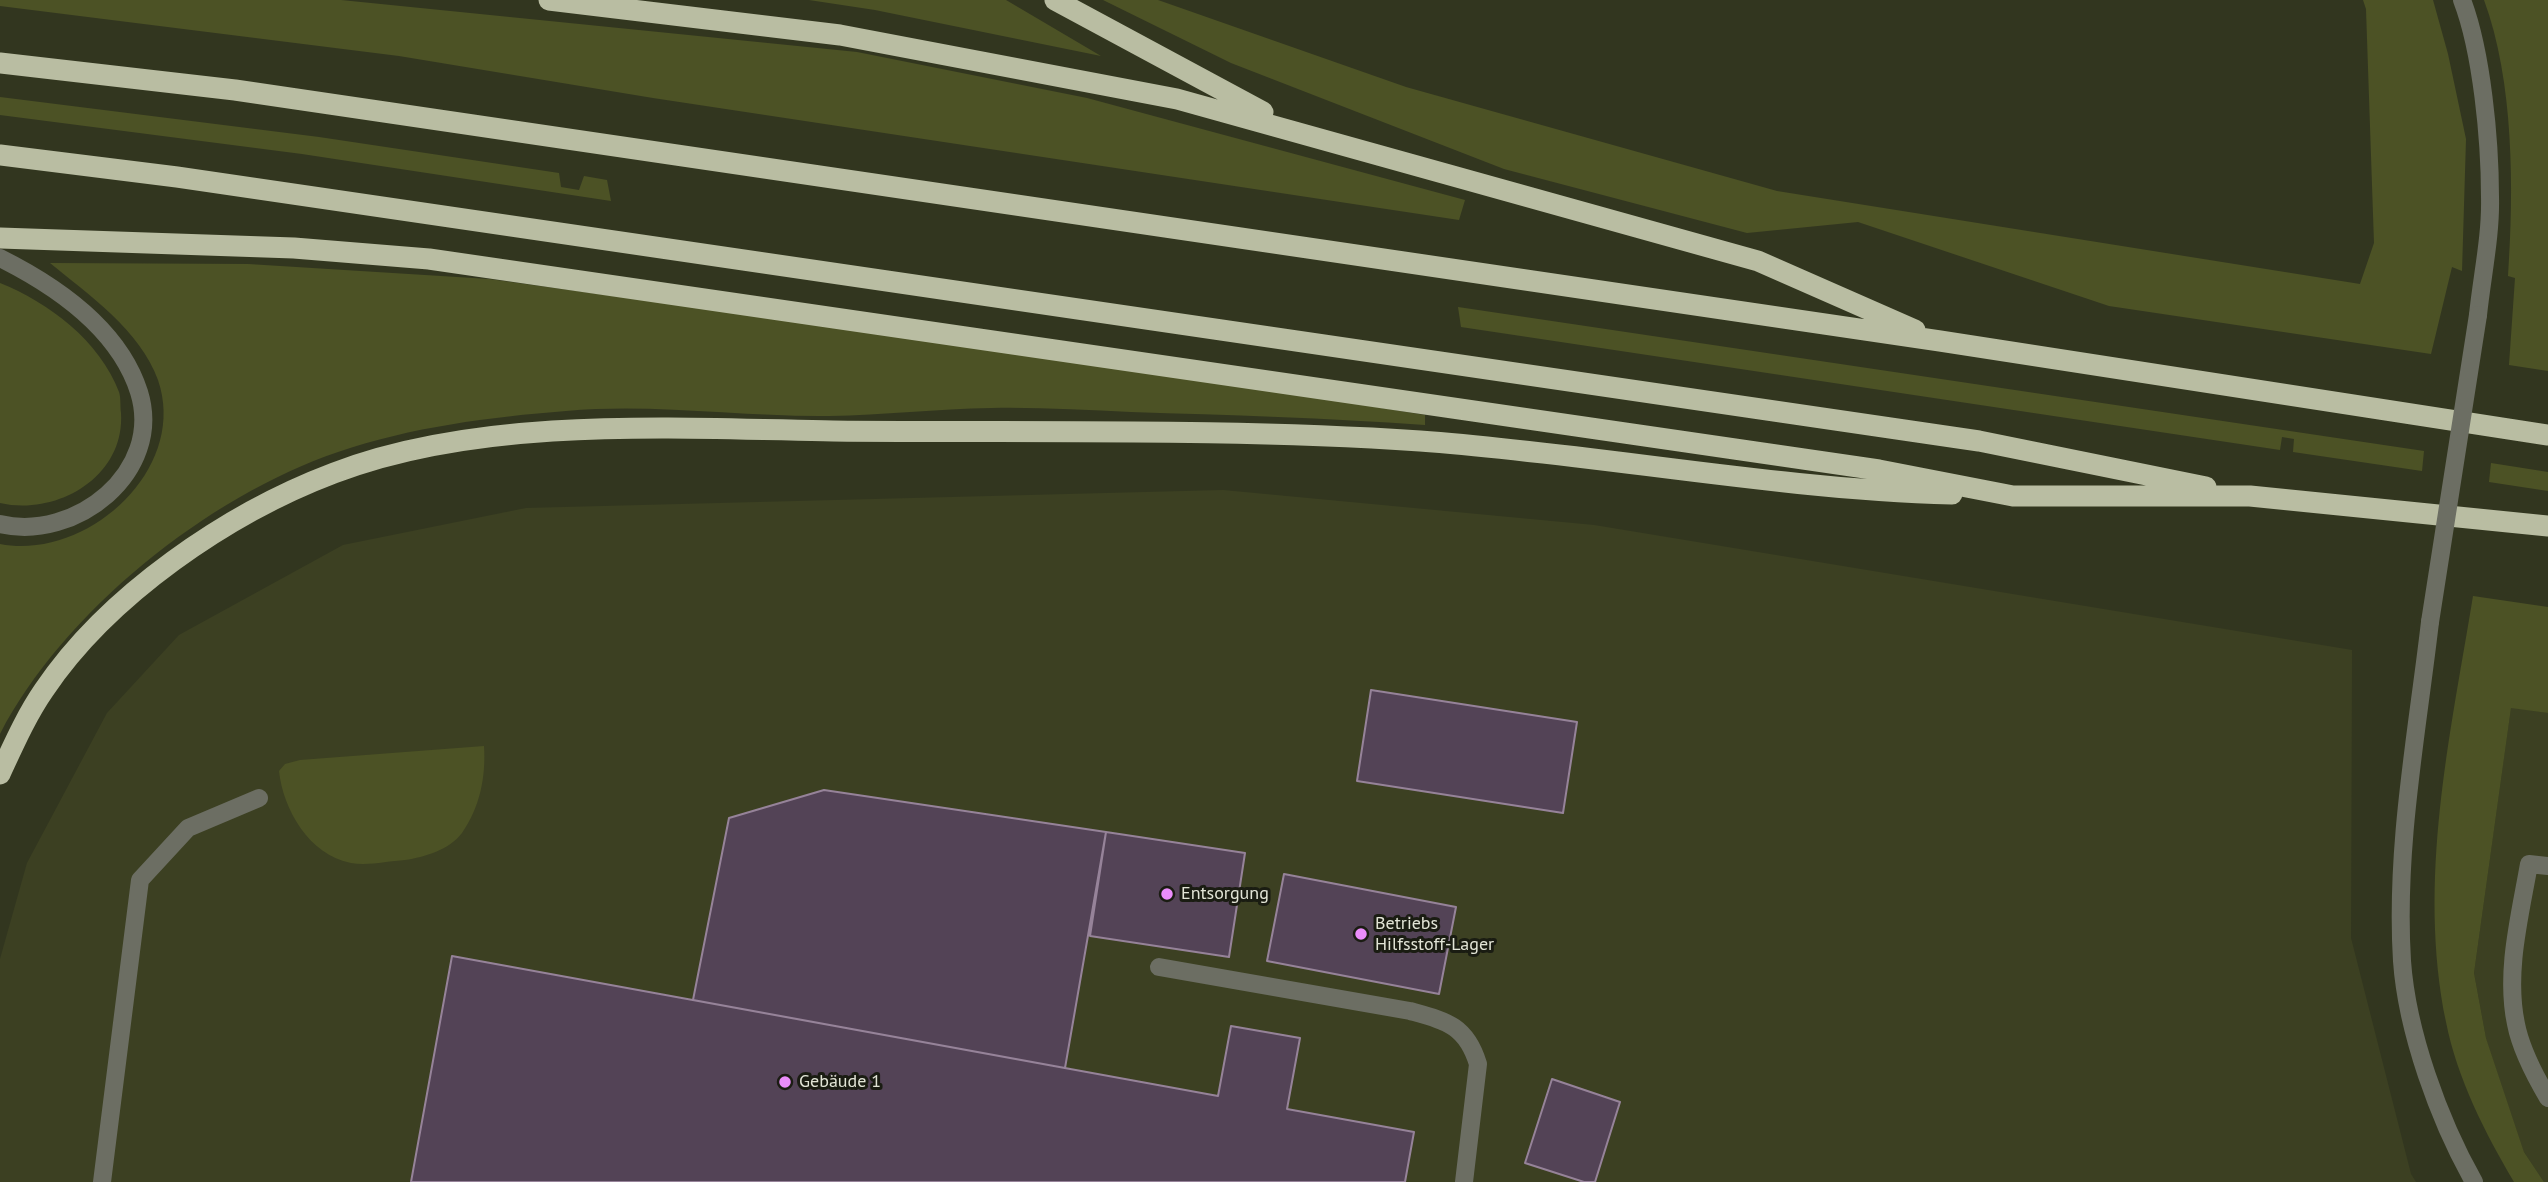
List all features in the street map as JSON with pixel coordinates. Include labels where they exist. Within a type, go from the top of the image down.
[{"type":"highway","points":[[549,0],[840,35],[1177,99],[1296,130],[1758,261],[1940,341]]},
{"type":"highway","points":[[1055,0],[1296,130]]},
{"type":"highway","points":[[0,62],[249,92],[1940,341],[2548,435]]},
{"type":"highway","points":[[0,155],[191,179],[1965,439],[2250,496],[2548,526]]},
{"type":"highway","points":[[0,238],[294,248],[429,259],[1865,468],[2013,496]]},
{"type":"highway","points":[[0,774],[44,689],[112,613],[159,573],[216,532],[277,497],[337,471],[416,448],[622,427],[1328,437],[1483,446],[1875,492],[2013,496],[2250,496]]},
{"type":"lane","points":[[2462,0],[2468,16],[2482,97],[2491,198],[2478,315],[2430,622],[2400,880],[2402,964],[2421,1061],[2474,1182]]},
{"type":"lane","points":[[0,258],[70,301],[117,348],[139,392],[144,425],[130,466],[118,485],[95,507],[51,525],[0,524]]},
{"type":"lane","points":[[102,1182],[140,880],[188,828],[259,798]]},
{"type":"lane","points":[[2548,866],[2529,864],[2512,978],[2516,1026],[2534,1073],[2548,1098]]},
{"type":"lane","points":[[1158,967],[1410,1011],[1443,1020],[1461,1031],[1473,1046],[1478,1064],[1464,1182]]},
{"type":"shaded area","points":[[0,0],[341,0],[857,52],[1087,98],[1465,200],[1459,220],[653,98],[399,56],[0,6]]},
{"type":"shaded area","points":[[809,0],[1006,0],[1101,56],[875,10]]},
{"type":"shaded area","points":[[1103,0],[1158,0],[1406,87],[1777,191],[2360,284],[2374,243],[2366,9],[2363,0],[2433,0],[2448,54],[2466,139],[2462,271],[2452,267],[2431,354],[2109,306],[1858,222],[1747,233],[1504,169],[1231,63]]},
{"type":"shaded area","points":[[2484,0],[2548,0],[2548,371],[2509,365],[2515,278],[2508,276],[2510,136],[2501,65]]},
{"type":"shaded area","points":[[0,97],[319,137],[559,173],[561,187],[579,190],[584,176],[607,180],[611,201],[302,154],[0,115]]},
{"type":"shaded area","points":[[50,263],[248,264],[489,279],[1116,365],[1425,415],[1425,425],[1026,408],[829,416],[599,409],[480,420],[394,436],[338,452],[289,472],[239,497],[191,528],[144,564],[100,603],[61,645],[27,689],[0,734],[0,544],[33,546],[65,538],[96,523],[123,502],[144,476],[158,446],[164,414],[158,380],[139,345],[97,301]]},
{"type":"shaded area","points":[[0,283],[54,312],[86,340],[110,373],[120,394],[119,436],[112,456],[100,473],[83,487],[44,503],[0,503]]},
{"type":"shaded area","points":[[1458,307],[2424,451],[2422,471],[2293,452],[2294,439],[2282,437],[2280,450],[1461,327]]},
{"type":"shaded area","points":[[2491,463],[2548,472],[2548,491],[2489,482]]},
{"type":"shaded area","points":[[1223,490],[1594,525],[2352,650],[2351,938],[2411,1174],[2416,1182],[0,1182],[0,959],[27,863],[107,713],[179,635],[343,545],[526,508]]},
{"type":"shaded area","points":[[2473,596],[2548,607],[2548,713],[2511,708],[2474,973],[2486,1038],[2524,1152],[2544,1182],[2514,1182],[2483,1125],[2457,1064],[2446,1022],[2438,969],[2435,915],[2440,809]]},
{"type":"shaded area","points":[[2511,707],[2548,713],[2548,1182],[2544,1182],[2524,1152],[2486,1038],[2474,973]]},
{"type":"shaded area","points":[[484,746],[480,791],[473,813],[462,833],[436,852],[405,860],[358,864],[323,851],[292,815],[279,771],[285,764],[300,760]]},
{"type":"building","points":[[1371,690],[1577,722],[1563,813],[1357,781]]},
{"type":"building","name":"Gebäude 1","points":[[824,790],[1106,832],[1065,1068],[693,1000],[729,818]]},
{"type":"building","name":"Entsorgung","points":[[1106,832],[1245,853],[1229,957],[1090,936]]},
{"type":"building","name":"Betriebs Hilfsstoff-Lager","points":[[1284,874],[1456,907],[1439,994],[1267,961]]},
{"type":"building","name":"Gebäude 1","points":[[452,956],[1218,1096],[1231,1026],[1300,1038],[1287,1109],[1414,1132],[1405,1182],[411,1182]]},
{"type":"building","points":[[1552,1079],[1620,1102],[1595,1182],[1584,1182],[1525,1163]]},
{"type":"place","name":"Entsorgung","points":[[1167,894]]},
{"type":"place","name":"Betriebs Hilfsstoff-Lager","points":[[1361,934]]},
{"type":"place","name":"Gebäude 1","points":[[785,1082]]}]
